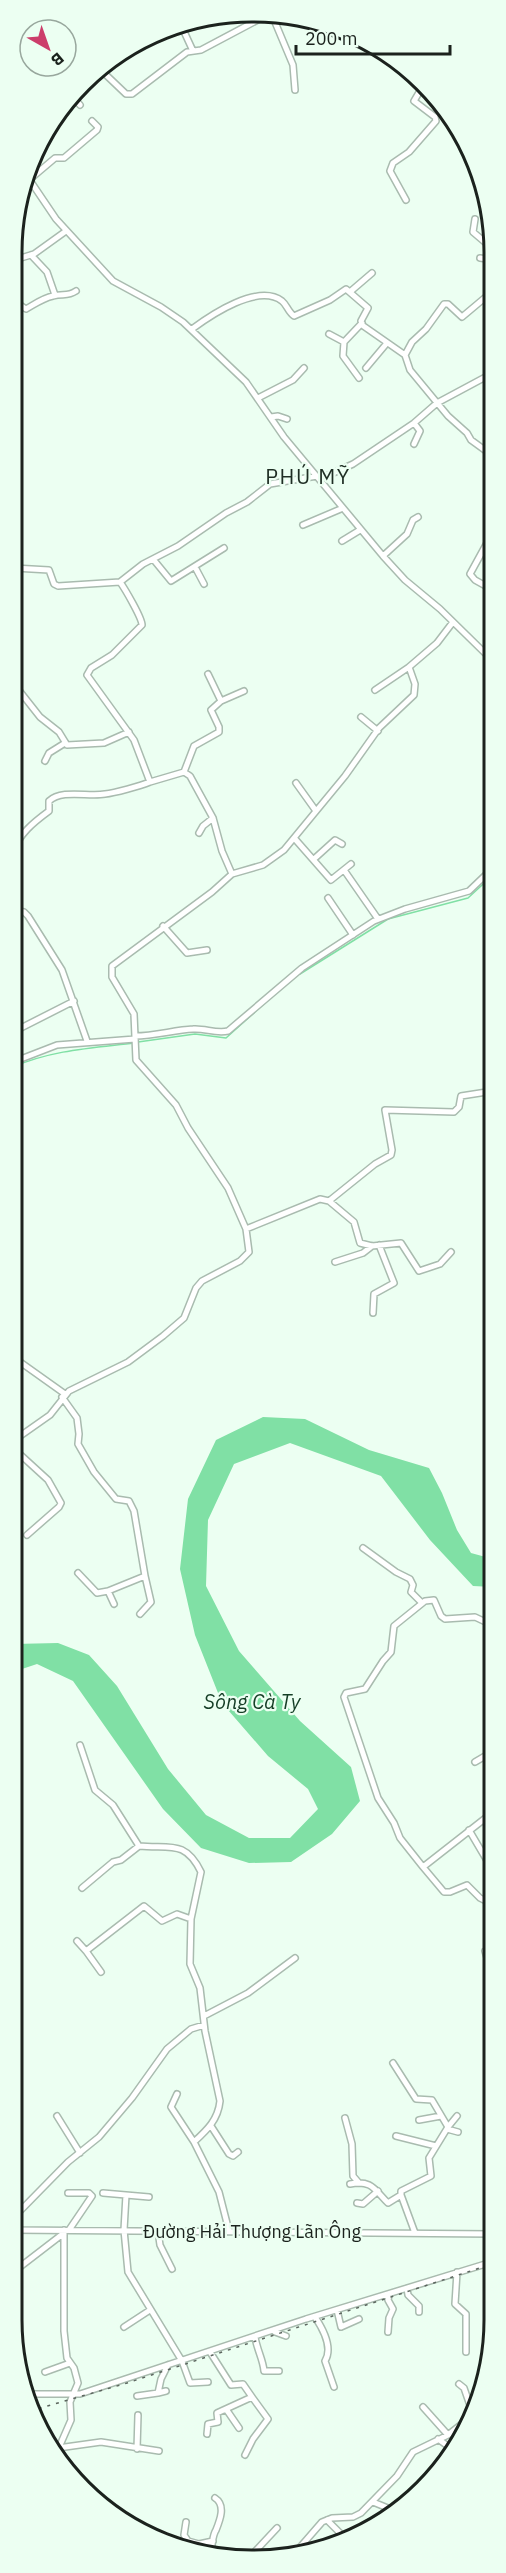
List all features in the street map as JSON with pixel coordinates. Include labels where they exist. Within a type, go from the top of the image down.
[{"type":"street","points":[[108,74],[126,94],[132,94],[183,54],[201,50],[251,22]]},
{"type":"street","points":[[276,24],[293,65],[295,90]]},
{"type":"street","points":[[185,33],[193,51]]},
{"type":"street","points":[[406,200],[390,171],[395,162],[409,152],[436,121],[435,117],[414,101],[419,93]]},
{"type":"street","points":[[37,173],[55,158],[64,158],[98,130],[92,121]]},
{"type":"street","points":[[33,185],[66,231],[115,283],[161,307],[192,329],[246,382],[284,437],[360,530],[405,580],[484,652]]},
{"type":"street","points":[[475,219],[473,232],[483,241]]},
{"type":"street","points":[[22,258],[31,255],[66,231]]},
{"type":"street","points":[[31,255],[47,272],[55,295]]},
{"type":"street","points":[[480,258],[484,259]]},
{"type":"street","points":[[351,291],[372,273]]},
{"type":"street","points":[[192,329],[225,307],[257,296],[265,295],[280,300],[294,316],[330,300],[342,290],[351,291],[368,308],[362,323],[344,342],[343,356],[359,378]]},
{"type":"street","points":[[22,304],[24,308],[55,295],[67,296],[76,291]]},
{"type":"street","points":[[405,355],[412,342],[428,327],[444,304],[448,304],[462,317],[484,299]]},
{"type":"street","points":[[362,323],[405,355],[409,369],[437,403],[471,440],[484,449]]},
{"type":"street","points":[[329,334],[344,342]]},
{"type":"street","points":[[366,368],[387,343]]},
{"type":"street","points":[[258,398],[293,380],[304,368]]},
{"type":"street","points":[[22,568],[49,570],[54,584],[58,586],[120,582],[141,565],[178,546],[226,513],[248,502],[270,484],[319,477],[357,462],[414,423],[437,403],[484,378]]},
{"type":"street","points":[[270,417],[278,416],[287,419]]},
{"type":"street","points":[[414,423],[420,433],[414,444]]},
{"type":"street","points":[[303,525],[343,508]]},
{"type":"street","points":[[383,556],[406,534],[413,520],[418,517]]},
{"type":"street","points":[[342,541],[360,530]]},
{"type":"street","points":[[484,547],[470,574],[484,585]]},
{"type":"street","points":[[153,559],[171,581],[224,548]]},
{"type":"street","points":[[195,567],[204,584]]},
{"type":"street","points":[[120,582],[132,606],[141,617],[142,625],[112,655],[91,668],[87,675],[129,732],[150,782]]},
{"type":"street","points":[[375,690],[409,667],[437,643],[453,622]]},
{"type":"street","points":[[22,1435],[50,1415],[64,1396],[98,1375],[128,1362],[182,1321],[202,1281],[247,1257],[249,1247],[246,1229],[228,1188],[178,1109],[136,1060],[133,1010],[112,977],[111,969],[114,963],[207,896],[232,874],[268,863],[295,839],[378,731],[414,695],[416,688],[409,667]]},
{"type":"street","points":[[208,674],[220,701]]},
{"type":"street","points":[[184,772],[194,746],[219,732],[219,727],[211,712],[220,701],[244,692]]},
{"type":"street","points":[[22,694],[40,717],[59,732],[65,743],[72,745],[104,743],[129,732]]},
{"type":"street","points":[[361,717],[378,731]]},
{"type":"street","points":[[45,761],[49,753],[65,743]]},
{"type":"street","points":[[22,836],[29,826],[49,811],[49,801],[52,798],[105,794],[184,772]]},
{"type":"street","points":[[184,772],[190,776],[213,818],[222,851],[232,874]]},
{"type":"street","points":[[296,783],[316,811]]},
{"type":"street","points":[[199,833],[203,826],[213,818]]},
{"type":"street","points":[[295,839],[315,859],[331,880],[351,864]]},
{"type":"street","points":[[315,859],[335,840],[342,844]]},
{"type":"street","points":[[344,870],[378,919]]},
{"type":"street","points":[[22,1058],[46,1048],[87,1041],[158,1036],[193,1029],[225,1032],[302,968],[378,919],[469,891],[484,877]]},
{"type":"street","points":[[328,898],[353,935]]},
{"type":"street","points":[[22,912],[28,916],[62,970],[87,1041]]},
{"type":"street","points":[[163,926],[187,953],[207,950]]},
{"type":"street","points":[[22,1027],[74,1001]]},
{"type":"street","points":[[329,1201],[375,1164],[391,1155],[385,1110],[454,1112],[459,1107],[461,1096],[484,1092]]},
{"type":"street","points":[[246,1229],[314,1200],[329,1201],[354,1222],[358,1242],[376,1245],[400,1242],[421,1271],[441,1263],[451,1252]]},
{"type":"street","points":[[335,1262],[363,1253],[376,1245]]},
{"type":"street","points":[[373,1313],[374,1294],[394,1283],[376,1245]]},
{"type":"street","points":[[22,1364],[64,1396],[77,1418],[80,1434],[78,1444],[94,1472],[116,1498],[126,1499],[132,1506],[151,1602],[140,1614]]},
{"type":"street","points":[[22,1456],[48,1480],[61,1503],[27,1535]]},
{"type":"street","points":[[363,1548],[396,1572],[410,1579],[413,1585],[411,1592],[422,1603]]},
{"type":"street","points":[[78,1573],[97,1593],[145,1576]]},
{"type":"street","points":[[108,1591],[114,1604]]},
{"type":"street","points":[[484,1621],[475,1617],[445,1619],[441,1616],[434,1600],[422,1603],[396,1623],[393,1629],[394,1641],[391,1652],[365,1689],[348,1692],[344,1700],[381,1804],[394,1823],[400,1838],[444,1893],[467,1885],[484,1900]]},
{"type":"street","points":[[80,1745],[95,1790],[113,1805],[139,1846]]},
{"type":"street","points":[[475,1762],[484,1757]]},
{"type":"street","points":[[423,1868],[484,1819]]},
{"type":"street","points":[[469,1830],[484,1855]]},
{"type":"street","points":[[82,1888],[113,1862],[121,1860],[139,1846],[179,1848],[193,1857],[201,1875],[191,1919],[190,1964],[200,1988],[204,2025],[220,2101],[211,2126],[194,2142]]},
{"type":"street","points":[[86,1952],[144,1906],[162,1921],[177,1914],[191,1919]]},
{"type":"street","points":[[77,1941],[101,1972]]},
{"type":"street","points":[[204,2016],[248,1993],[295,1958]]},
{"type":"street","points":[[22,2209],[68,2162],[92,2145],[114,2121],[167,2049],[191,2030],[204,2025]]},
{"type":"street","points":[[393,2063],[416,2099],[420,2101],[431,2099],[447,2128],[458,2132]]},
{"type":"street","points":[[177,2094],[171,2107],[194,2142],[219,2192],[230,2231]]},
{"type":"street","points":[[57,2116],[80,2153]]},
{"type":"street","points":[[419,2120],[441,2116]]},
{"type":"street","points":[[350,2184],[365,2182],[378,2190],[388,2203],[400,2195],[404,2188],[426,2181],[431,2176],[429,2158],[457,2116]]},
{"type":"street","points":[[345,2118],[352,2144],[353,2176],[359,2183]]},
{"type":"street","points":[[211,2126],[229,2154],[233,2156],[238,2152]]},
{"type":"street","points":[[396,2136],[436,2146]]},
{"type":"street","points":[[357,2203],[363,2204],[378,2190]]},
{"type":"street","points":[[22,2265],[66,2231],[92,2196],[89,2193],[68,2193]]},
{"type":"street","points":[[103,2193],[149,2197]]},
{"type":"street","points":[[126,2195],[124,2230],[128,2272],[182,2361],[190,2383],[208,2382]]},
{"type":"street","points":[[400,2195],[415,2233]]},
{"type":"street","name":"Đường Hải Thượng Lãn Ông","points":[[22,2230],[484,2234]]},
{"type":"street","points":[[59,2445],[70,2420],[70,2402],[78,2383],[77,2376],[67,2358],[64,2331],[66,2231]]},
{"type":"street","points":[[158,2231],[160,2245],[172,2269]]},
{"type":"street","points":[[35,2394],[80,2394],[484,2264]]},
{"type":"street","points":[[457,2272],[455,2304],[466,2314],[466,2352]]},
{"type":"street","points":[[407,2288],[408,2295],[419,2306],[418,2312]]},
{"type":"street","points":[[388,2332],[389,2318],[393,2309],[388,2300],[389,2294]]},
{"type":"street","points":[[124,2327],[150,2310]]},
{"type":"street","points":[[337,2310],[341,2327],[359,2319]]},
{"type":"street","points":[[315,2317],[325,2337],[328,2355],[325,2361],[334,2387]]},
{"type":"street","points":[[274,2331],[286,2336]]},
{"type":"street","points":[[255,2337],[259,2355],[264,2361],[264,2372],[279,2371]]},
{"type":"street","points":[[210,2352],[231,2385],[243,2384],[268,2420],[253,2439],[246,2455]]},
{"type":"street","points":[[45,2372],[70,2363]]},
{"type":"street","points":[[158,2392],[168,2365]]},
{"type":"street","points":[[459,2384],[464,2388],[468,2401]]},
{"type":"street","points":[[137,2396],[166,2391]]},
{"type":"street","points":[[207,2434],[208,2424],[218,2422],[217,2413],[252,2397]]},
{"type":"street","points":[[423,2407],[447,2435]]},
{"type":"street","points":[[226,2409],[239,2428]]},
{"type":"street","points":[[137,2450],[138,2415]]},
{"type":"street","points":[[303,2545],[317,2527],[327,2520],[358,2516],[397,2476],[413,2452],[447,2435],[457,2427]]},
{"type":"street","points":[[438,2439],[447,2445]]},
{"type":"street","points":[[62,2449],[101,2442],[137,2450],[159,2451]]},
{"type":"street","points":[[212,2547],[215,2530],[221,2520],[220,2504],[215,2498]]},
{"type":"street","points":[[373,2502],[387,2508]]},
{"type":"street","points":[[327,2520],[340,2533]]},
{"type":"street","points":[[186,2522],[184,2535],[188,2541],[199,2544],[213,2541]]},
{"type":"street","points":[[256,2550],[277,2528]]},
{"type":"water","name":"Sông Cà Ty","points":[[263,1417],[305,1419],[369,1450],[429,1468],[457,1530],[471,1553],[484,1557],[484,1587],[473,1586],[430,1540],[381,1476],[290,1443],[234,1464],[208,1520],[206,1586],[239,1651],[300,1721],[351,1767],[360,1801],[332,1834],[291,1862],[249,1863],[201,1848],[163,1809],[73,1681],[37,1664],[22,1669],[22,1644],[58,1643],[89,1655],[117,1686],[168,1769],[206,1815],[249,1838],[290,1838],[318,1809],[308,1789],[268,1756],[222,1703],[195,1635],[180,1569],[188,1499],[216,1440]]},
{"type":"waterway","points":[[300,974],[388,919],[468,898],[484,883]]},
{"type":"waterway","points":[[138,1042],[195,1034],[226,1038],[266,1002]]},
{"type":"waterway","points":[[22,1063],[57,1053],[134,1043]]},
{"type":"railway","points":[[40,2408],[124,2384],[484,2267]]},
{"type":"district","name":"PHÚ MỸ","points":[[308,476]]}]
